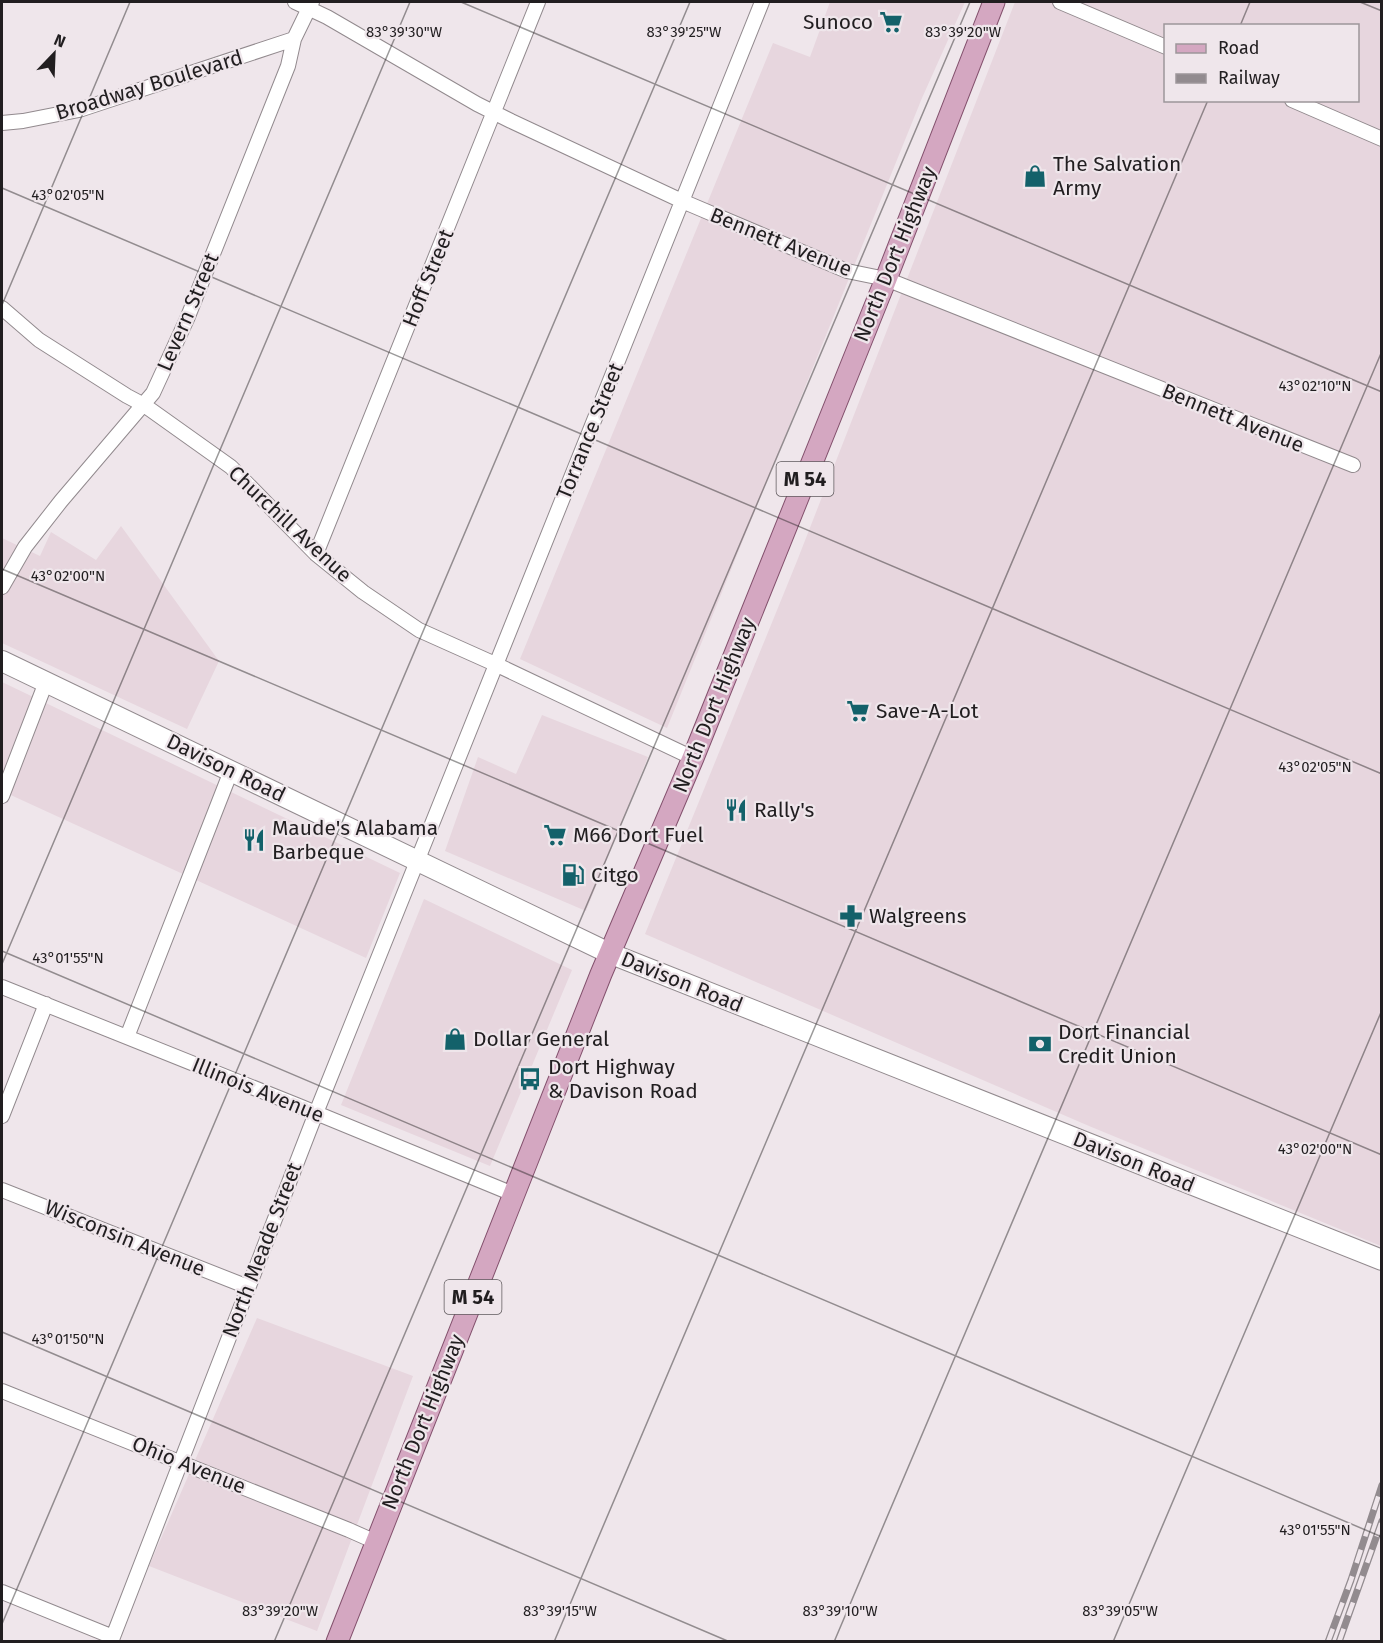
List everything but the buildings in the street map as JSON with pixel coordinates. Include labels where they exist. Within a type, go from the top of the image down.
[{"type":"main road","name":"North Dort Highway","points":[[337,1641],[609,953],[693,758],[886,279],[994,2]]},
{"type":"main road","name":"Davison Road","points":[[2,662],[609,953],[1382,1260]]},
{"type":"street","name":"Bennett Avenue","points":[[295,2],[311,5],[494,113],[682,201],[847,271],[886,279],[1353,465]]},
{"type":"street","name":"Hoff Street","points":[[316,554],[538,2]]},
{"type":"street","name":"Torrance Street","points":[[416,860],[762,2]]},
{"type":"street","points":[[1060,2],[1164,45]]},
{"type":"street","name":"Levern Street","points":[[2,588],[25,547],[60,501],[153,393],[187,319],[288,66],[294,39],[311,5]]},
{"type":"street","name":"Broadway Boulevard","points":[[2,123],[23,122],[79,110],[294,39]]},
{"type":"street","points":[[1297,102],[1382,139]]},
{"type":"street","name":"Churchill Avenue","points":[[2,308],[39,339],[144,405],[231,467],[316,554],[363,592],[418,630],[693,758]]},
{"type":"street","points":[[2,796],[46,682]]},
{"type":"street","points":[[127,1037],[231,771]]},
{"type":"street","name":"North Meade Street","points":[[112,1639],[315,1113],[416,860]]},
{"type":"street","name":"Illinois Avenue","points":[[2,987],[513,1194]]},
{"type":"street","points":[[2,1116],[46,1004]]},
{"type":"street","name":"Wisconsin Avenue","points":[[2,1190],[248,1287]]},
{"type":"street","name":"Ohio Avenue","points":[[2,1390],[376,1542]]},
{"type":"street","points":[[2,1592],[112,1639]]},
{"type":"shaded area","points":[[830,2],[965,2],[922,98],[667,728],[520,659],[773,43],[810,57]]},
{"type":"shaded area","points":[[1015,2],[1381,2],[1381,1246],[1089,1126],[645,934],[797,561]]},
{"type":"shaded area","points":[[121,526],[219,661],[187,729],[2,643],[2,538],[40,556],[51,532],[96,560]]},
{"type":"shaded area","points":[[2,682],[400,873],[366,958],[2,791]]},
{"type":"shaded area","points":[[542,715],[648,757],[586,911],[445,851],[478,757],[516,774]]},
{"type":"shaded area","points":[[424,899],[572,970],[490,1166],[341,1105]]},
{"type":"shaded area","points":[[257,1318],[413,1376],[317,1631],[149,1566]]},
{"type":"railway","points":[[1328,1642],[1382,1485]]},
{"type":"railway","points":[[1339,1642],[1382,1521]]},
{"type":"place","name":"Sunoco","points":[[891,22]]},
{"type":"place","name":"The Salvation Army","points":[[1035,176]]},
{"type":"place","name":"Save-A-Lot","points":[[858,711]]},
{"type":"place","name":"Rally's","points":[[736,810]]},
{"type":"place","name":"M66 Dort Fuel","points":[[555,835]]},
{"type":"place","name":"Maude's Alabama Barbeque","points":[[254,840]]},
{"type":"place","name":"Citgo","points":[[573,875]]},
{"type":"place","name":"Walgreens","points":[[851,916]]},
{"type":"place","name":"Dollar General","points":[[455,1039]]},
{"type":"place","name":"Dort Financial Credit Union","points":[[1040,1044]]},
{"type":"place","name":"Dort Highway & Davison Road","points":[[530,1079]]}]
